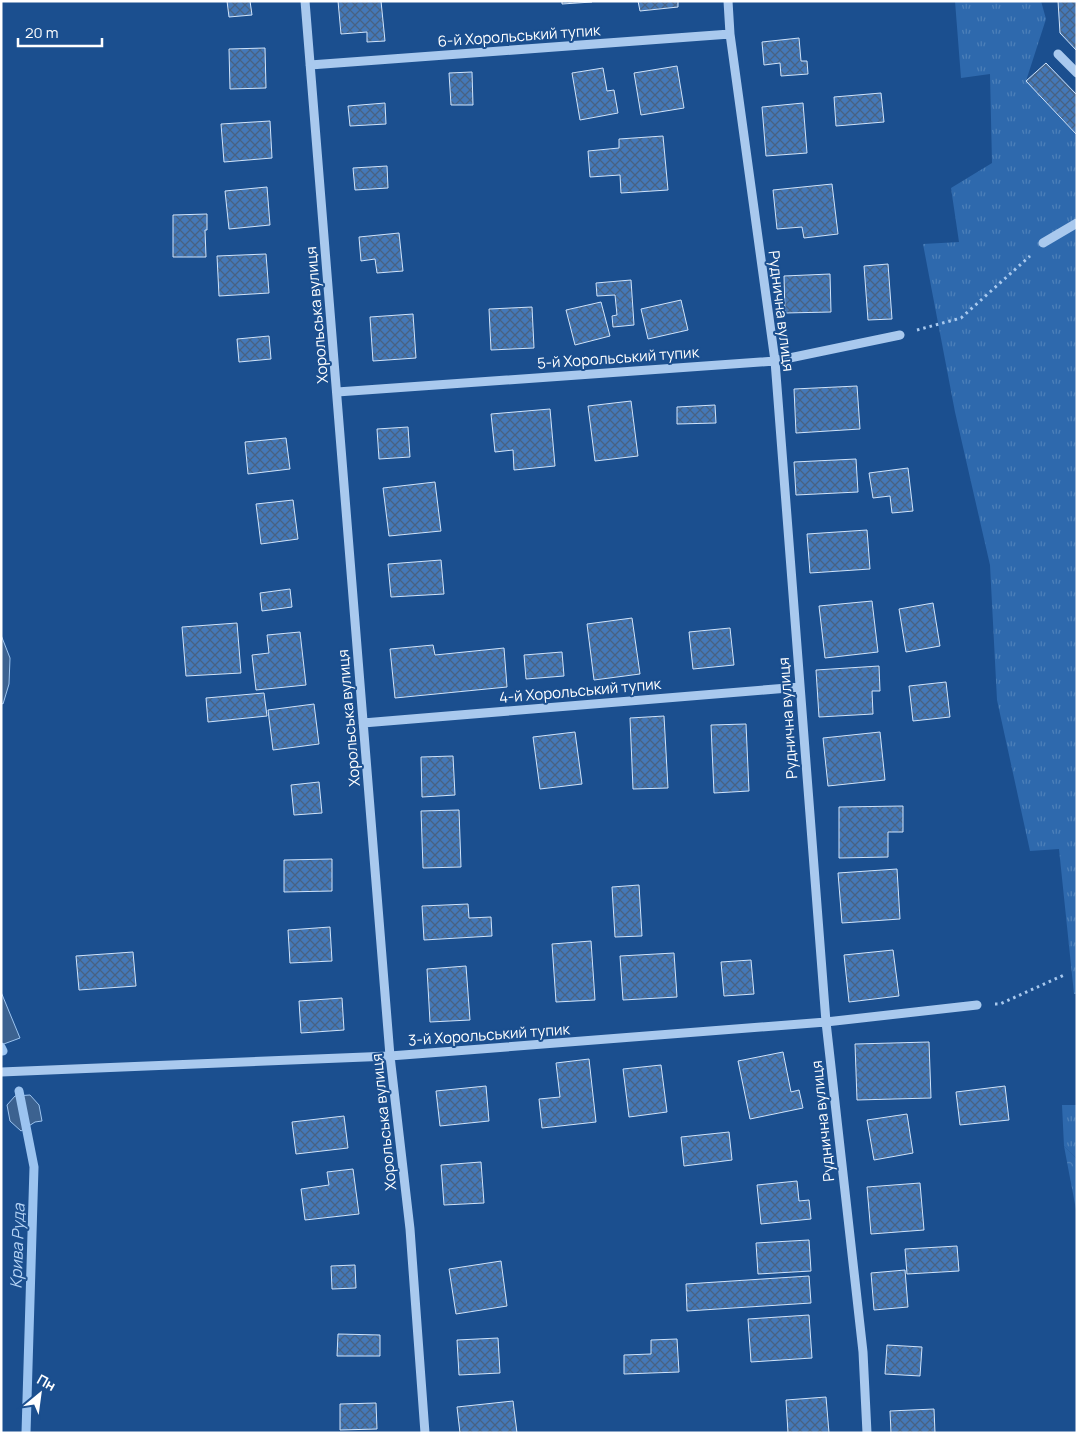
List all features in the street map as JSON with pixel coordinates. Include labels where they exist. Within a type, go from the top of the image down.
[{"type":"street","name":"Хорольська вулиця","points":[[305,1],[390,1056],[410,1229],[425,1433]]},
{"type":"street","name":"Руднична вулиця","points":[[728,1],[730,34],[775,361],[826,1022],[864,1352],[867,1433]]},
{"type":"street","name":"6-й Хорольський тупик","points":[[310,65],[730,34]]},
{"type":"street","points":[[1058,54],[1077,73]]},
{"type":"street","points":[[1044,243],[1077,223]]},
{"type":"street","name":"5-й Хорольський тупик","points":[[337,392],[775,361],[900,335]]},
{"type":"street","name":"4-й Хорольський тупик","points":[[364,723],[800,687]]},
{"type":"street","name":"3-й Хорольський тупик","points":[[1,1072],[390,1056],[826,1022],[977,1006]]},
{"type":"path","points":[[900,335],[961,318],[1044,243]]},
{"type":"path","points":[[977,1006],[1000,1004],[1064,974]]},
{"type":"green space","points":[[955,1],[1041,1],[1046,19],[1026,81],[1077,135],[1077,994],[1074,994],[1059,849],[1030,851],[997,700],[990,565],[955,412],[923,244],[959,242],[951,188],[992,163],[990,74],[961,78]]},
{"type":"green space","points":[[1062,1105],[1077,1105],[1077,1159],[1064,1146]]},
{"type":"green space","points":[[1064,1146],[1077,1159],[1077,1215]]},
{"type":"shaded area","points":[[1,635],[10,658],[9,684],[3,704],[1,703]]},
{"type":"shaded area","points":[[1,992],[20,1038],[1,1045]]},
{"type":"shaded area","points":[[30,1095],[39,1105],[42,1121],[35,1122],[21,1131],[10,1121],[7,1105],[15,1096]]},
{"type":"building","points":[[227,1],[250,1],[252,15],[229,17]]},
{"type":"building","points":[[338,1],[381,1],[385,41],[367,42],[367,32],[341,34]]},
{"type":"building","points":[[562,1],[592,1],[592,2],[562,4]]},
{"type":"building","points":[[638,1],[678,1],[678,7],[640,11]]},
{"type":"building","points":[[1058,1],[1077,1],[1077,51],[1060,33]]},
{"type":"building","points":[[799,38],[801,61],[807,61],[808,74],[781,76],[780,63],[764,65],[762,42]]},
{"type":"building","points":[[265,48],[266,88],[230,89],[229,49]]},
{"type":"building","points":[[1046,63],[1077,95],[1077,135],[1026,81]]},
{"type":"building","points":[[677,66],[684,108],[641,115],[634,73]]},
{"type":"building","points":[[603,68],[607,91],[614,90],[618,113],[580,120],[572,73]]},
{"type":"building","points":[[472,72],[473,105],[451,105],[449,73]]},
{"type":"building","points":[[881,93],[884,122],[836,126],[834,97]]},
{"type":"building","points":[[385,103],[386,124],[350,126],[348,106]]},
{"type":"building","points":[[803,103],[807,153],[766,156],[762,107]]},
{"type":"building","points":[[270,121],[272,158],[224,162],[221,124]]},
{"type":"building","points":[[663,136],[668,190],[621,193],[620,175],[590,177],[588,151],[619,148],[619,139]]},
{"type":"building","points":[[387,166],[388,188],[355,190],[353,168]]},
{"type":"building","points":[[832,184],[838,234],[804,238],[802,227],[777,229],[773,190]]},
{"type":"building","points":[[267,187],[270,225],[229,229],[225,191]]},
{"type":"building","points":[[207,214],[207,230],[205,230],[206,257],[173,257],[173,215]]},
{"type":"building","points":[[399,233],[403,271],[377,273],[375,259],[361,261],[359,237]]},
{"type":"building","points":[[266,254],[269,293],[219,296],[217,256]]},
{"type":"building","points":[[888,264],[892,319],[868,320],[864,266]]},
{"type":"building","points":[[830,274],[831,312],[785,313],[784,276]]},
{"type":"building","points":[[631,280],[634,325],[613,327],[612,316],[617,315],[615,295],[597,296],[596,283]]},
{"type":"building","points":[[681,300],[688,330],[648,339],[641,309]]},
{"type":"building","points":[[601,302],[610,336],[575,345],[566,310]]},
{"type":"building","points":[[532,307],[534,348],[491,350],[489,309]]},
{"type":"building","points":[[413,314],[416,358],[373,361],[370,317]]},
{"type":"building","points":[[269,336],[271,359],[239,362],[237,339]]},
{"type":"building","points":[[857,386],[860,429],[796,433],[794,389]]},
{"type":"building","points":[[631,401],[638,456],[595,461],[588,406]]},
{"type":"building","points":[[715,405],[716,423],[677,424],[677,407]]},
{"type":"building","points":[[550,409],[555,466],[514,470],[513,450],[495,452],[491,414]]},
{"type":"building","points":[[408,427],[410,457],[379,459],[377,429]]},
{"type":"building","points":[[286,438],[290,469],[248,474],[245,442]]},
{"type":"building","points":[[856,459],[858,492],[796,495],[794,462]]},
{"type":"building","points":[[908,468],[913,511],[892,513],[890,496],[873,498],[869,473]]},
{"type":"building","points":[[435,482],[441,531],[389,536],[383,488]]},
{"type":"building","points":[[293,500],[298,539],[261,544],[256,504]]},
{"type":"building","points":[[867,530],[870,569],[810,573],[807,534]]},
{"type":"building","points":[[441,560],[444,594],[391,597],[388,564]]},
{"type":"building","points":[[290,589],[292,607],[262,611],[260,593]]},
{"type":"building","points":[[872,601],[878,652],[825,658],[819,606]]},
{"type":"building","points":[[933,603],[940,646],[906,652],[899,609]]},
{"type":"building","points":[[632,618],[640,674],[594,680],[587,624]]},
{"type":"building","points":[[237,623],[241,673],[186,676],[182,627]]},
{"type":"building","points":[[730,628],[734,665],[693,669],[689,632]]},
{"type":"building","points":[[300,632],[306,685],[256,690],[252,655],[269,653],[267,635]]},
{"type":"building","points":[[433,645],[435,655],[504,648],[507,687],[395,698],[390,649]]},
{"type":"building","points":[[562,652],[564,676],[526,679],[524,655]]},
{"type":"building","points":[[879,666],[880,691],[872,691],[873,714],[819,717],[816,670]]},
{"type":"building","points":[[946,682],[950,717],[913,721],[909,686]]},
{"type":"building","points":[[264,693],[267,716],[208,722],[206,698]]},
{"type":"building","points":[[314,704],[319,744],[273,750],[268,710]]},
{"type":"building","points":[[664,716],[668,788],[633,789],[630,718]]},
{"type":"building","points":[[746,724],[749,791],[714,793],[711,725]]},
{"type":"building","points":[[575,732],[582,784],[540,789],[533,737]]},
{"type":"building","points":[[880,732],[885,780],[828,786],[823,738]]},
{"type":"building","points":[[453,756],[455,795],[422,797],[421,757]]},
{"type":"building","points":[[319,782],[322,813],[294,815],[291,785]]},
{"type":"building","points":[[903,806],[903,832],[888,832],[888,857],[839,858],[839,807]]},
{"type":"building","points":[[459,810],[461,867],[423,868],[421,811]]},
{"type":"building","points":[[332,859],[332,891],[284,892],[284,860]]},
{"type":"building","points":[[897,869],[900,919],[842,923],[838,873]]},
{"type":"building","points":[[639,885],[642,936],[615,937],[612,887]]},
{"type":"building","points":[[468,904],[469,918],[491,917],[492,936],[424,940],[422,906]]},
{"type":"building","points":[[330,927],[332,961],[290,963],[288,930]]},
{"type":"building","points":[[591,941],[595,1000],[556,1002],[552,944]]},
{"type":"building","points":[[893,950],[899,996],[849,1002],[844,955]]},
{"type":"building","points":[[133,952],[136,986],[79,990],[76,956]]},
{"type":"building","points":[[674,953],[677,997],[623,1000],[620,956]]},
{"type":"building","points":[[751,960],[754,994],[724,996],[721,962]]},
{"type":"building","points":[[466,966],[470,1020],[430,1022],[427,969]]},
{"type":"building","points":[[342,998],[344,1030],[301,1033],[299,1001]]},
{"type":"building","points":[[929,1042],[931,1098],[857,1100],[855,1044]]},
{"type":"building","points":[[783,1052],[791,1092],[799,1090],[803,1108],[750,1119],[738,1061]]},
{"type":"building","points":[[589,1059],[596,1122],[542,1128],[539,1099],[560,1097],[556,1063]]},
{"type":"building","points":[[661,1065],[667,1112],[629,1117],[623,1069]]},
{"type":"building","points":[[486,1086],[489,1121],[440,1126],[436,1091]]},
{"type":"building","points":[[1005,1086],[1009,1120],[960,1125],[956,1092]]},
{"type":"building","points":[[907,1114],[913,1153],[874,1160],[867,1120]]},
{"type":"building","points":[[344,1116],[348,1148],[296,1154],[292,1122]]},
{"type":"building","points":[[729,1132],[732,1160],[684,1166],[681,1137]]},
{"type":"building","points":[[481,1162],[484,1203],[444,1205],[441,1165]]},
{"type":"building","points":[[353,1169],[359,1214],[305,1220],[301,1189],[329,1185],[327,1172]]},
{"type":"building","points":[[797,1181],[799,1201],[809,1200],[811,1219],[761,1224],[757,1185]]},
{"type":"building","points":[[920,1183],[924,1230],[871,1234],[867,1187]]},
{"type":"building","points":[[809,1240],[811,1271],[758,1274],[756,1243]]},
{"type":"building","points":[[957,1246],[959,1271],[907,1274],[905,1249]]},
{"type":"building","points":[[501,1261],[507,1306],[456,1314],[449,1269]]},
{"type":"building","points":[[355,1265],[356,1288],[332,1289],[331,1266]]},
{"type":"building","points":[[905,1270],[908,1307],[874,1310],[871,1273]]},
{"type":"building","points":[[809,1276],[811,1303],[687,1311],[686,1284]]},
{"type":"building","points":[[809,1315],[812,1358],[751,1362],[748,1319]]},
{"type":"building","points":[[338,1334],[380,1335],[380,1356],[337,1356]]},
{"type":"building","points":[[498,1338],[500,1373],[459,1375],[457,1340]]},
{"type":"building","points":[[677,1339],[679,1372],[624,1374],[624,1355],[651,1354],[651,1340]]},
{"type":"building","points":[[887,1345],[922,1347],[920,1376],[885,1374]]},
{"type":"building","points":[[826,1397],[829,1433],[788,1433],[786,1400]]},
{"type":"building","points":[[513,1401],[517,1433],[460,1433],[457,1407]]},
{"type":"building","points":[[376,1403],[377,1429],[340,1430],[340,1404]]},
{"type":"building","points":[[934,1409],[935,1433],[891,1433],[890,1411]]},
{"type":"waterway","name":"Крива Руда","points":[[1,1047],[3,1051]]},
{"type":"waterway","name":"Крива Руда","points":[[19,1091],[34,1167],[26,1433]]}]
